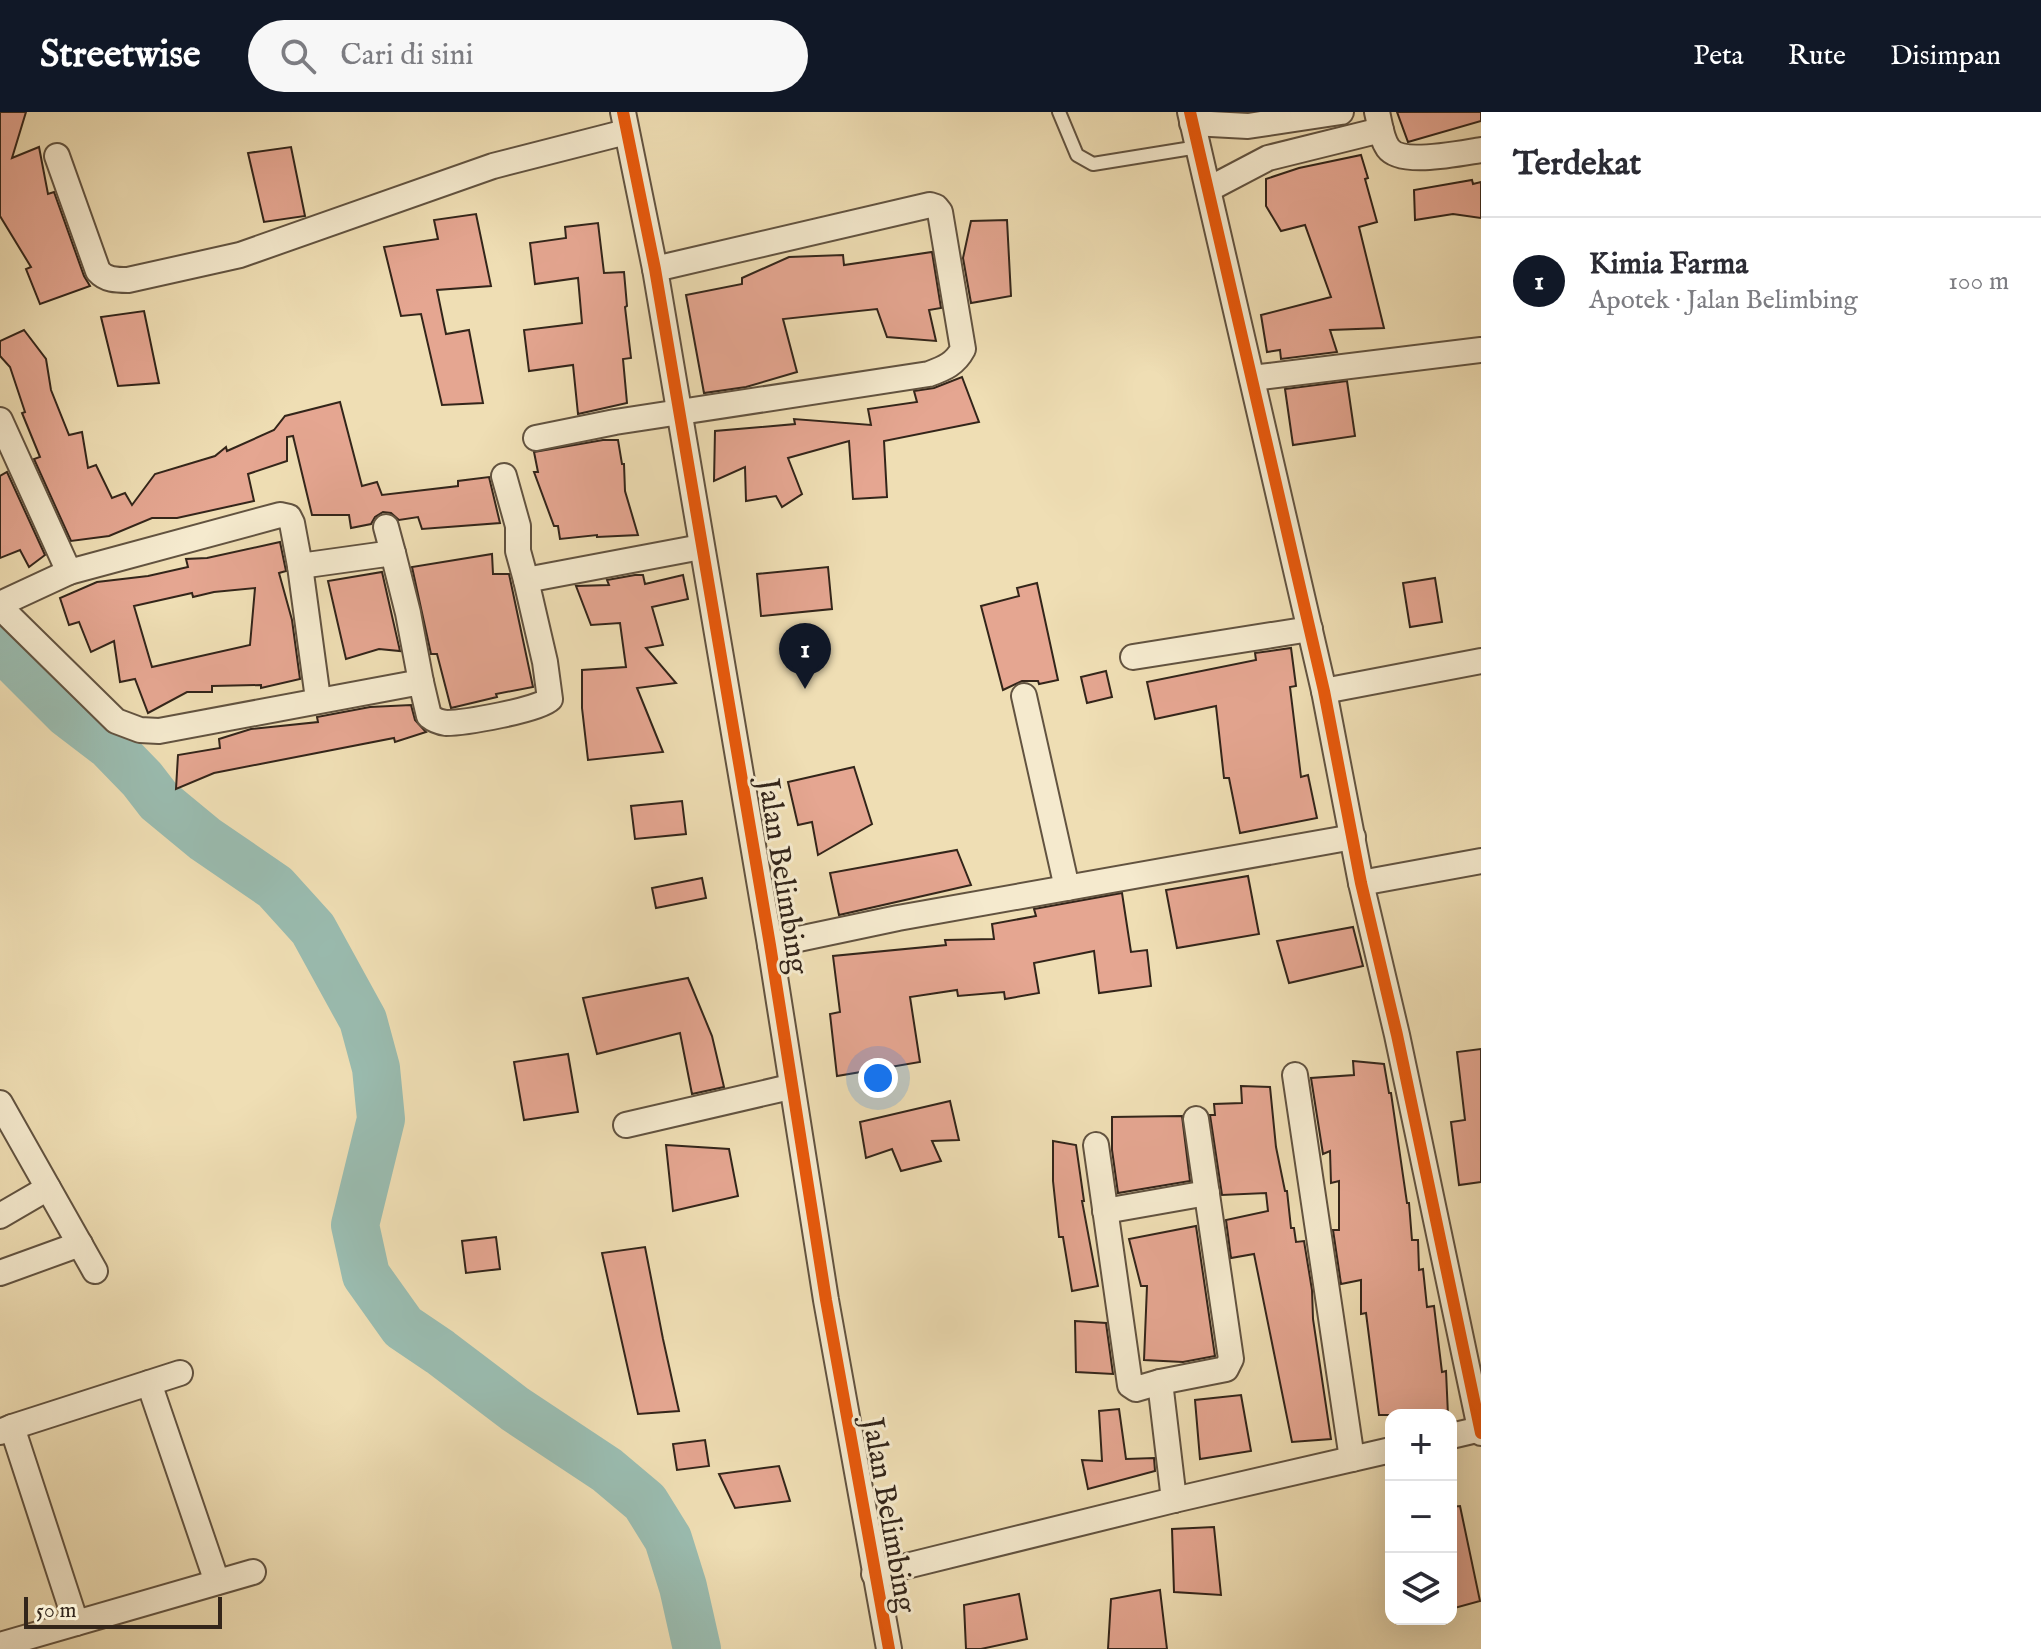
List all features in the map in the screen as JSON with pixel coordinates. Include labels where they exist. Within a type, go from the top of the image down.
[{"type":"street","points":[[1341,112],[1248,126],[1191,117],[1324,691],[1361,883],[1397,1035],[1481,1430],[1457,1435]]},
{"type":"street","points":[[1209,189],[1268,158],[1379,121],[1390,151],[1404,156],[1481,150]]},
{"type":"street","points":[[57,156],[98,271],[115,280],[128,280],[240,255],[624,122]]},
{"type":"street","name":"Jalan Belimbing","points":[[624,122],[655,269],[770,945],[790,1087],[889,1649]]},
{"type":"street","points":[[536,438],[679,412],[929,374],[949,366],[963,349],[940,212],[930,205],[655,269]]},
{"type":"street","points":[[1252,378],[1481,350]]},
{"type":"street","points":[[0,420],[69,572]]},
{"type":"street","points":[[386,527],[408,613],[426,709],[433,719],[452,722],[536,708],[547,703],[551,695],[518,551],[518,526],[504,476]]},
{"type":"street","points":[[318,699],[300,566],[289,517],[280,515],[69,572],[0,606],[116,721],[131,728],[159,731],[421,682]]},
{"type":"street","points":[[526,580],[701,547]]},
{"type":"street","points":[[300,566],[393,553]]},
{"type":"street","points":[[1133,657],[1310,629]]},
{"type":"street","points":[[1324,691],[1481,661]]},
{"type":"street","points":[[1024,696],[1067,888]]},
{"type":"street","points":[[770,945],[1353,837]]},
{"type":"street","points":[[1361,883],[1481,861]]},
{"type":"street","points":[[1295,1075],[1352,1459]]},
{"type":"street","points":[[626,1125],[790,1087]]},
{"type":"street","points":[[0,1103],[95,1271]]},
{"type":"street","points":[[1096,1145],[1130,1385],[1136,1389],[1226,1369],[1230,1365],[1196,1119]]},
{"type":"street","points":[[0,1216],[48,1188]]},
{"type":"street","points":[[1105,1211],[1207,1193]]},
{"type":"street","points":[[0,1273],[80,1244]]},
{"type":"street","points":[[76,1623],[6,1430],[180,1373]]},
{"type":"street","points":[[1160,1382],[1174,1500]]},
{"type":"street","points":[[149,1383],[217,1582]]},
{"type":"street","points":[[874,1574],[1385,1451]]},
{"type":"street","points":[[0,1645],[253,1572]]},
{"type":"lane","points":[[1059,112],[1077,155],[1093,164],[1198,147]]},
{"type":"building","points":[[0,112],[26,112],[12,158],[39,147],[48,194],[54,192],[90,286],[40,304],[26,269],[31,267],[0,216]]},
{"type":"building","points":[[1397,112],[1481,112],[1481,121],[1408,142]]},
{"type":"building","points":[[291,147],[305,216],[264,222],[248,153]]},
{"type":"building","points":[[1361,155],[1377,222],[1359,227],[1384,328],[1330,330],[1337,352],[1281,359],[1280,350],[1267,352],[1261,315],[1331,297],[1305,225],[1281,231],[1266,206],[1266,179],[1299,168]]},
{"type":"building","points":[[1472,180],[1473,184],[1481,182],[1481,218],[1453,214],[1415,220],[1414,190]]},
{"type":"building","points":[[476,214],[491,286],[437,290],[446,334],[469,330],[483,403],[442,405],[421,314],[401,316],[384,247],[438,239],[434,220]]},
{"type":"building","points":[[1007,220],[1011,296],[971,303],[963,258],[971,221]]},
{"type":"building","points":[[598,223],[604,273],[624,272],[631,358],[623,359],[627,403],[578,414],[573,365],[529,371],[524,330],[582,323],[578,278],[535,284],[530,243],[566,238],[565,227]]},
{"type":"building","points":[[932,252],[941,308],[929,310],[936,341],[887,337],[877,309],[783,319],[797,372],[746,387],[704,393],[686,295],[742,284],[742,278],[789,257],[843,255],[844,265]]},
{"type":"building","points":[[144,311],[159,383],[118,386],[101,317]]},
{"type":"building","points":[[24,330],[46,359],[51,390],[69,435],[82,432],[88,468],[96,465],[112,498],[125,493],[132,505],[155,474],[215,456],[226,447],[227,451],[274,430],[285,416],[340,402],[362,486],[377,482],[382,495],[458,486],[458,481],[489,477],[500,523],[422,529],[418,517],[399,520],[391,513],[383,512],[371,524],[351,528],[349,515],[312,515],[293,436],[287,437],[287,461],[248,474],[254,501],[177,518],[152,518],[109,536],[71,541],[34,459],[40,457],[22,413],[25,412],[10,367],[0,356],[0,341]]},
{"type":"building","points":[[962,377],[979,422],[884,441],[887,497],[853,499],[849,441],[788,458],[802,494],[782,507],[776,496],[746,501],[745,467],[714,481],[715,431],[795,424],[794,419],[871,425],[868,409],[917,402],[914,391],[934,388]]},
{"type":"building","points":[[1347,381],[1355,436],[1293,445],[1285,389]]},
{"type":"building","points":[[618,440],[624,464],[625,491],[638,535],[560,539],[558,526],[554,526],[534,472],[538,472],[534,452]]},
{"type":"building","points":[[7,472],[45,555],[29,567],[20,550],[0,558],[0,476]]},
{"type":"building","points":[[280,542],[286,571],[279,573],[292,620],[300,679],[261,688],[261,685],[212,686],[212,692],[187,692],[148,713],[135,679],[120,682],[114,641],[91,652],[79,622],[69,625],[60,598],[97,582],[148,576],[188,567],[186,559],[207,558]],"holes":[[[255,588],[250,645],[152,667],[134,606],[192,593],[193,597]]]},
{"type":"building","points":[[492,554],[493,574],[509,574],[533,687],[451,708],[437,654],[431,654],[412,567]]},
{"type":"building","points":[[828,567],[832,609],[761,616],[757,574]]},
{"type":"building","points":[[382,572],[400,651],[379,649],[346,659],[328,581]]},
{"type":"building","points":[[643,575],[645,584],[683,575],[688,599],[652,607],[663,645],[646,648],[676,683],[637,688],[663,752],[588,760],[582,708],[582,670],[626,667],[620,623],[591,625],[576,586],[609,585],[607,580]]},
{"type":"building","points":[[1435,578],[1442,622],[1410,627],[1403,583]]},
{"type":"building","points":[[1037,583],[1058,680],[1039,684],[1038,681],[1022,681],[1003,690],[981,606],[1019,596],[1017,588]]},
{"type":"building","points":[[1291,648],[1296,686],[1290,687],[1301,777],[1308,775],[1317,818],[1240,833],[1229,778],[1224,778],[1216,706],[1155,719],[1147,682],[1256,660],[1255,653]]},
{"type":"building","points":[[1106,671],[1112,697],[1087,703],[1081,677]]},
{"type":"building","points":[[411,705],[415,720],[426,732],[395,742],[394,738],[214,773],[176,789],[178,755],[220,748],[219,739],[251,729],[318,722],[317,717],[370,707]]},
{"type":"building","points":[[854,767],[872,824],[818,855],[812,822],[798,825],[788,782]]},
{"type":"building","points":[[682,801],[686,834],[635,839],[631,806]]},
{"type":"building","points":[[957,850],[971,885],[839,915],[830,873]]},
{"type":"building","points":[[1248,876],[1259,934],[1177,948],[1166,890]]},
{"type":"building","points":[[702,878],[706,898],[656,908],[652,888]]},
{"type":"building","points":[[1122,893],[1131,952],[1147,950],[1151,986],[1099,993],[1094,951],[1034,963],[1039,993],[1005,999],[1004,992],[958,996],[957,990],[910,997],[920,1062],[837,1076],[830,1014],[840,1012],[833,956],[946,945],[945,940],[994,939],[992,924],[1036,916],[1034,909]]},
{"type":"building","points":[[1353,927],[1363,966],[1289,983],[1277,941]]},
{"type":"building","points":[[688,978],[712,1036],[724,1087],[692,1094],[680,1033],[597,1054],[583,998]]},
{"type":"building","points":[[1481,1049],[1481,1182],[1459,1185],[1451,1122],[1465,1120],[1457,1052]]},
{"type":"building","points":[[568,1054],[578,1112],[524,1120],[514,1062]]},
{"type":"building","points":[[1353,1061],[1384,1064],[1409,1203],[1412,1240],[1418,1240],[1419,1270],[1423,1269],[1427,1307],[1434,1306],[1442,1372],[1446,1371],[1448,1409],[1385,1409],[1385,1415],[1379,1415],[1366,1313],[1361,1314],[1361,1280],[1341,1284],[1333,1230],[1339,1230],[1339,1181],[1331,1183],[1330,1151],[1323,1154],[1311,1078],[1354,1075]]},
{"type":"building","points":[[1241,1086],[1270,1087],[1276,1147],[1287,1191],[1291,1228],[1294,1228],[1296,1242],[1304,1241],[1331,1439],[1292,1442],[1254,1254],[1231,1258],[1226,1220],[1268,1211],[1266,1193],[1222,1195],[1210,1115],[1215,1115],[1214,1104],[1242,1103]]},
{"type":"building","points":[[950,1101],[959,1140],[932,1141],[941,1161],[901,1171],[892,1149],[866,1158],[860,1122]]},
{"type":"building","points":[[1182,1116],[1190,1181],[1118,1193],[1112,1150],[1112,1117]]},
{"type":"building","points":[[1053,1141],[1076,1145],[1082,1201],[1098,1286],[1072,1291],[1063,1237],[1059,1237],[1053,1181]]},
{"type":"building","points":[[666,1145],[729,1149],[738,1196],[673,1211]]},
{"type":"building","points":[[1196,1226],[1215,1356],[1183,1362],[1144,1360],[1147,1286],[1141,1286],[1129,1239]]},
{"type":"building","points":[[496,1237],[500,1269],[466,1273],[462,1241]]},
{"type":"building","points":[[645,1247],[679,1411],[638,1414],[602,1253]]},
{"type":"building","points":[[1075,1321],[1106,1323],[1113,1374],[1076,1372]]},
{"type":"building","points":[[1241,1395],[1251,1451],[1200,1459],[1195,1400]]},
{"type":"building","points":[[1119,1409],[1126,1459],[1154,1458],[1155,1471],[1088,1489],[1082,1460],[1102,1461],[1099,1411]]},
{"type":"building","points":[[705,1440],[709,1466],[677,1470],[673,1444]]},
{"type":"building","points":[[779,1466],[790,1501],[735,1508],[719,1474]]},
{"type":"building","points":[[1457,1506],[1460,1506],[1480,1601],[1457,1607],[1457,1553]]},
{"type":"building","points":[[1214,1527],[1221,1595],[1174,1592],[1172,1529]]},
{"type":"building","points":[[1160,1590],[1167,1649],[1108,1649],[1111,1599]]},
{"type":"building","points":[[1019,1594],[1027,1639],[981,1649],[966,1649],[964,1605]]},
{"type":"waterway","points":[[0,646],[68,714],[110,746],[159,801],[205,839],[275,887],[313,929],[363,1020],[376,1068],[381,1119],[355,1225],[366,1275],[403,1327],[515,1409],[607,1470],[645,1502],[668,1539],[697,1649]]},
{"type":"cycle path","points":[[623,112],[655,269],[770,945],[826,1300],[889,1649]]},
{"type":"cycle path","points":[[1190,112],[1324,691],[1361,883],[1397,1035],[1481,1433]]},
{"type":"place","name":"Kimia Farma","points":[[805,689]]}]
